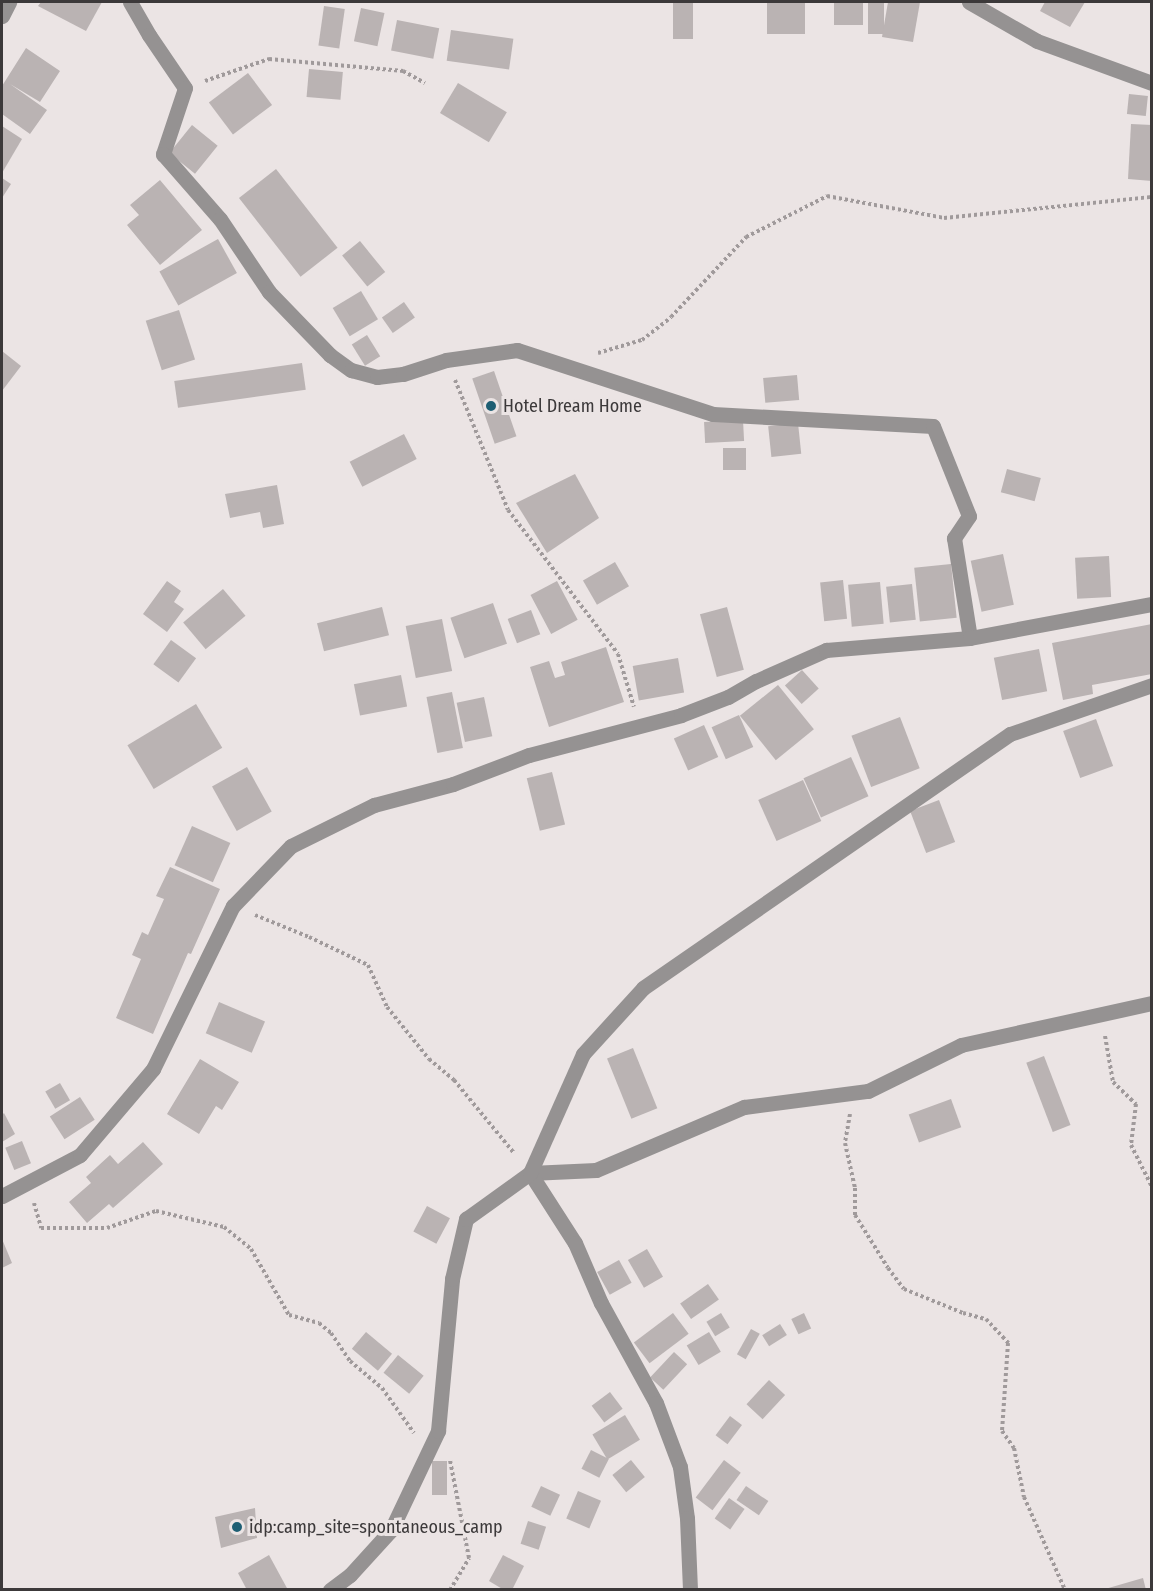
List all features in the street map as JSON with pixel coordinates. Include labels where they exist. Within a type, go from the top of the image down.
[{"type":"street","points":[[2,16],[9,2]]},
{"type":"street","points":[[130,2],[185,88],[163,154],[220,219],[277,300],[330,355],[351,370],[377,377],[402,374],[446,360],[517,350],[713,414],[933,426],[969,516],[954,538],[970,638]]},
{"type":"street","points":[[969,2],[1037,40],[1152,83]]},
{"type":"street","points":[[2,1196],[80,1155],[153,1069],[233,906],[291,846],[374,805],[453,784],[529,755],[639,724],[681,715],[728,698],[756,681],[826,650],[970,638],[1152,604]]},
{"type":"street","points":[[330,1590],[350,1575],[390,1530],[438,1431],[452,1279],[466,1219],[530,1173],[583,1054],[643,988],[1010,734],[1152,685]]},
{"type":"street","points":[[530,1173],[596,1170],[744,1107],[868,1091],[961,1045],[1152,1003]]},
{"type":"street","points":[[530,1173],[575,1244],[602,1303],[656,1403],[680,1467],[687,1518],[690,1590]]},
{"type":"path","points":[[185,88],[269,59],[403,71],[424,83]]},
{"type":"path","points":[[564,366],[642,340],[671,317],[746,237],[826,196],[944,218],[1152,197]]},
{"type":"path","points":[[446,360],[508,510],[618,654],[639,724]]},
{"type":"path","points":[[233,906],[309,937],[368,965],[387,1007],[429,1059],[454,1080],[530,1173]]},
{"type":"path","points":[[1102,1014],[1113,1082],[1136,1104],[1131,1145],[1152,1187]]},
{"type":"path","points":[[868,1091],[849,1115],[845,1143],[855,1188],[855,1215],[904,1289],[963,1313],[986,1319],[1008,1343],[1002,1431],[1014,1448],[1024,1497],[1065,1590]]},
{"type":"path","points":[[27,1182],[41,1228],[107,1228],[156,1211],[224,1227],[251,1249],[289,1315],[319,1323],[331,1333],[350,1360],[382,1388],[421,1442],[429,1450],[449,1456],[469,1558],[450,1590]]},
{"type":"building","points":[[41,2],[102,2],[86,31],[38,6]]},
{"type":"building","points":[[673,2],[693,2],[693,39],[673,39]]},
{"type":"building","points":[[767,2],[805,2],[805,34],[767,34]]},
{"type":"building","points":[[834,2],[863,2],[863,25],[834,25]]},
{"type":"building","points":[[868,2],[884,2],[884,34],[868,34]]},
{"type":"building","points":[[888,2],[920,2],[913,42],[882,37]]},
{"type":"building","points":[[1045,2],[1085,2],[1070,27],[1040,11]]},
{"type":"building","points":[[324,6],[345,9],[339,49],[318,46]]},
{"type":"building","points":[[361,8],[384,13],[377,46],[354,41]]},
{"type":"building","points":[[397,20],[439,28],[433,59],[391,50]]},
{"type":"building","points":[[451,30],[513,39],[509,69],[447,61]]},
{"type":"building","points":[[26,48],[60,71],[40,102],[10,84],[47,110],[30,134],[2,114],[2,86]]},
{"type":"building","points":[[309,69],[343,72],[340,100],[307,97]]},
{"type":"building","points":[[248,73],[272,105],[233,134],[209,102]]},
{"type":"building","points":[[458,83],[507,112],[489,142],[440,113]]},
{"type":"building","points":[[1129,94],[1148,96],[1146,116],[1127,114]]},
{"type":"building","points":[[1131,124],[1152,125],[1152,181],[1128,179]]},
{"type":"building","points":[[192,125],[218,146],[195,174],[169,153]]},
{"type":"building","points":[[2,126],[22,139],[2,173]]},
{"type":"building","points":[[276,169],[338,248],[301,277],[239,198]]},
{"type":"building","points":[[2,178],[11,184],[2,198]]},
{"type":"building","points":[[160,180],[202,230],[160,265],[127,225],[139,215],[130,205]]},
{"type":"building","points":[[218,239],[237,273],[178,306],[159,271]]},
{"type":"building","points":[[360,241],[385,272],[367,287],[342,255]]},
{"type":"building","points":[[361,291],[378,319],[350,336],[333,308]]},
{"type":"building","points":[[404,302],[415,318],[393,333],[382,317]]},
{"type":"building","points":[[179,310],[195,359],[162,370],[146,321]]},
{"type":"building","points":[[367,335],[380,356],[365,366],[352,345]]},
{"type":"building","points":[[2,351],[21,366],[2,391]]},
{"type":"building","points":[[302,363],[306,390],[178,408],[174,381]]},
{"type":"building","points":[[494,371],[516,436],[495,444],[472,378]]},
{"type":"building","points":[[797,375],[799,400],[765,403],[763,378]]},
{"type":"building","points":[[743,420],[744,441],[705,443],[704,422]]},
{"type":"building","points":[[798,423],[801,454],[771,457],[768,426]]},
{"type":"building","points":[[404,434],[417,459],[362,487],[350,462]]},
{"type":"building","points":[[723,448],[746,448],[746,470],[723,470]]},
{"type":"building","points":[[1007,469],[1041,478],[1035,501],[1001,492]]},
{"type":"building","points":[[575,474],[599,518],[547,553],[516,503]]},
{"type":"building","points":[[277,485],[284,524],[263,528],[260,512],[230,518],[225,494]]},
{"type":"building","points":[[1003,554],[1014,605],[982,612],[971,561]]},
{"type":"building","points":[[1109,556],[1111,597],[1077,599],[1075,558]]},
{"type":"building","points":[[615,562],[629,586],[597,605],[583,580]]},
{"type":"building","points":[[951,564],[957,618],[920,622],[914,568]]},
{"type":"building","points":[[843,580],[847,619],[824,621],[820,582]]},
{"type":"building","points":[[167,581],[181,591],[174,602],[184,609],[167,632],[143,614]]},
{"type":"building","points":[[557,581],[578,620],[551,634],[531,595]]},
{"type":"building","points":[[880,582],[884,624],[852,627],[848,585]]},
{"type":"building","points":[[912,584],[916,620],[890,623],[886,587]]},
{"type":"building","points":[[223,589],[245,616],[206,649],[183,622]]},
{"type":"building","points":[[493,603],[507,644],[464,658],[450,618]]},
{"type":"building","points":[[382,607],[389,635],[324,651],[317,623]]},
{"type":"building","points":[[727,607],[744,670],[717,677],[700,614]]},
{"type":"building","points":[[531,610],[540,634],[517,643],[508,619]]},
{"type":"building","points":[[442,619],[452,671],[416,678],[406,626]]},
{"type":"building","points":[[1152,624],[1152,674],[1092,685],[1093,694],[1063,700],[1052,643]]},
{"type":"building","points":[[171,640],[196,658],[178,682],[153,664]]},
{"type":"building","points":[[606,647],[624,702],[549,727],[530,667],[549,661],[555,678],[565,675],[561,662]]},
{"type":"building","points":[[1039,649],[1047,691],[1002,700],[994,658]]},
{"type":"building","points":[[678,658],[684,692],[639,700],[633,666]]},
{"type":"building","points":[[802,670],[819,689],[802,704],[785,685]]},
{"type":"building","points":[[401,675],[407,706],[360,716],[354,684]]},
{"type":"building","points":[[778,685],[814,729],[776,760],[740,716]]},
{"type":"building","points":[[452,692],[463,748],[437,753],[426,697]]},
{"type":"building","points":[[484,697],[492,736],[465,742],[457,703]]},
{"type":"building","points":[[196,704],[222,748],[154,789],[127,745]]},
{"type":"building","points":[[739,715],[753,747],[726,759],[712,727]]},
{"type":"building","points":[[900,717],[920,768],[871,787],[851,736]]},
{"type":"building","points":[[1096,719],[1113,766],[1080,778],[1063,731]]},
{"type":"building","points":[[704,725],[718,757],[688,770],[674,738]]},
{"type":"building","points":[[851,757],[868,796],[821,817],[803,778]]},
{"type":"building","points":[[247,767],[272,812],[237,831],[212,786]]},
{"type":"building","points":[[552,772],[565,824],[540,831],[527,778]]},
{"type":"building","points":[[803,780],[821,821],[777,841],[758,800]]},
{"type":"building","points":[[939,800],[955,842],[926,853],[910,811]]},
{"type":"building","points":[[192,826],[230,843],[213,882],[175,865]]},
{"type":"building","points":[[170,867],[220,889],[191,954],[188,953],[153,1034],[116,1018],[141,959],[132,955],[142,932],[148,935],[164,899],[156,896]]},
{"type":"building","points":[[219,1002],[265,1022],[252,1053],[206,1033]]},
{"type":"building","points":[[633,1048],[657,1108],[631,1119],[607,1058]]},
{"type":"building","points":[[1044,1056],[1071,1125],[1053,1132],[1026,1063]]},
{"type":"building","points":[[200,1059],[239,1082],[222,1110],[216,1106],[199,1134],[167,1114]]},
{"type":"building","points":[[60,1083],[70,1100],[55,1109],[45,1092]]},
{"type":"building","points":[[80,1097],[95,1120],[65,1139],[50,1117]]},
{"type":"building","points":[[951,1099],[961,1127],[919,1143],[909,1114]]},
{"type":"building","points":[[4,1113],[15,1134],[2,1142],[2,1115]]},
{"type":"building","points":[[22,1141],[31,1163],[14,1170],[5,1148]]},
{"type":"building","points":[[143,1142],[163,1164],[113,1208],[109,1204],[87,1223],[69,1202],[91,1183],[86,1177],[110,1155],[118,1164]]},
{"type":"building","points":[[427,1206],[450,1218],[436,1244],[413,1232]]},
{"type":"building","points":[[2,1239],[12,1263],[2,1268]]},
{"type":"building","points":[[647,1249],[663,1277],[644,1288],[628,1260]]},
{"type":"building","points":[[619,1260],[632,1283],[610,1295],[597,1272]]},
{"type":"building","points":[[708,1284],[719,1300],[691,1319],[680,1304]]},
{"type":"building","points":[[673,1313],[689,1334],[650,1363],[634,1342]]},
{"type":"building","points":[[721,1313],[730,1328],[715,1336],[706,1322]]},
{"type":"building","points":[[804,1313],[811,1328],[798,1334],[791,1319]]},
{"type":"building","points":[[780,1324],[787,1335],[769,1346],[762,1335]]},
{"type":"building","points":[[751,1329],[760,1334],[746,1359],[737,1354]]},
{"type":"building","points":[[366,1332],[392,1354],[378,1371],[352,1349]]},
{"type":"building","points":[[709,1332],[721,1352],[699,1365],[687,1345]]},
{"type":"building","points":[[674,1352],[687,1364],[663,1390],[650,1378]]},
{"type":"building","points":[[398,1355],[424,1376],[409,1394],[384,1373]]},
{"type":"building","points":[[769,1380],[785,1395],[763,1419],[746,1404]]},
{"type":"building","points":[[610,1392],[623,1409],[604,1423],[592,1406]]},
{"type":"building","points":[[625,1415],[640,1440],[607,1459],[592,1435]]},
{"type":"building","points":[[730,1416],[742,1425],[728,1444],[716,1435]]},
{"type":"building","points":[[591,1450],[609,1459],[599,1478],[581,1469]]},
{"type":"building","points":[[631,1460],[645,1477],[626,1492],[612,1475]]},
{"type":"building","points":[[724,1460],[741,1473],[712,1510],[696,1498]]},
{"type":"building","points":[[432,1461],[447,1461],[447,1495],[432,1495]]},
{"type":"building","points":[[541,1486],[560,1495],[550,1516],[531,1507]]},
{"type":"building","points":[[746,1486],[768,1501],[759,1515],[736,1500]]},
{"type":"building","points":[[578,1491],[601,1501],[589,1528],[566,1519]]},
{"type":"building","points":[[729,1498],[745,1509],[730,1529],[715,1518]]},
{"type":"building","name":"idp:camp_site=spontaneous_camp","points":[[255,1508],[257,1538],[221,1548],[215,1517]]},
{"type":"building","points":[[528,1521],[546,1527],[539,1550],[521,1544]]},
{"type":"building","points":[[269,1555],[288,1590],[247,1590],[238,1573]]},
{"type":"building","points":[[503,1555],[524,1566],[512,1590],[504,1590],[489,1581]]},
{"type":"building","points":[[1143,1578],[1146,1590],[1105,1590],[1105,1589]]},
{"type":"place","name":"Hotel Dream Home","points":[[491,406]]},
{"type":"place","name":"idp:camp_site=spontaneous_camp","points":[[237,1527]]}]
